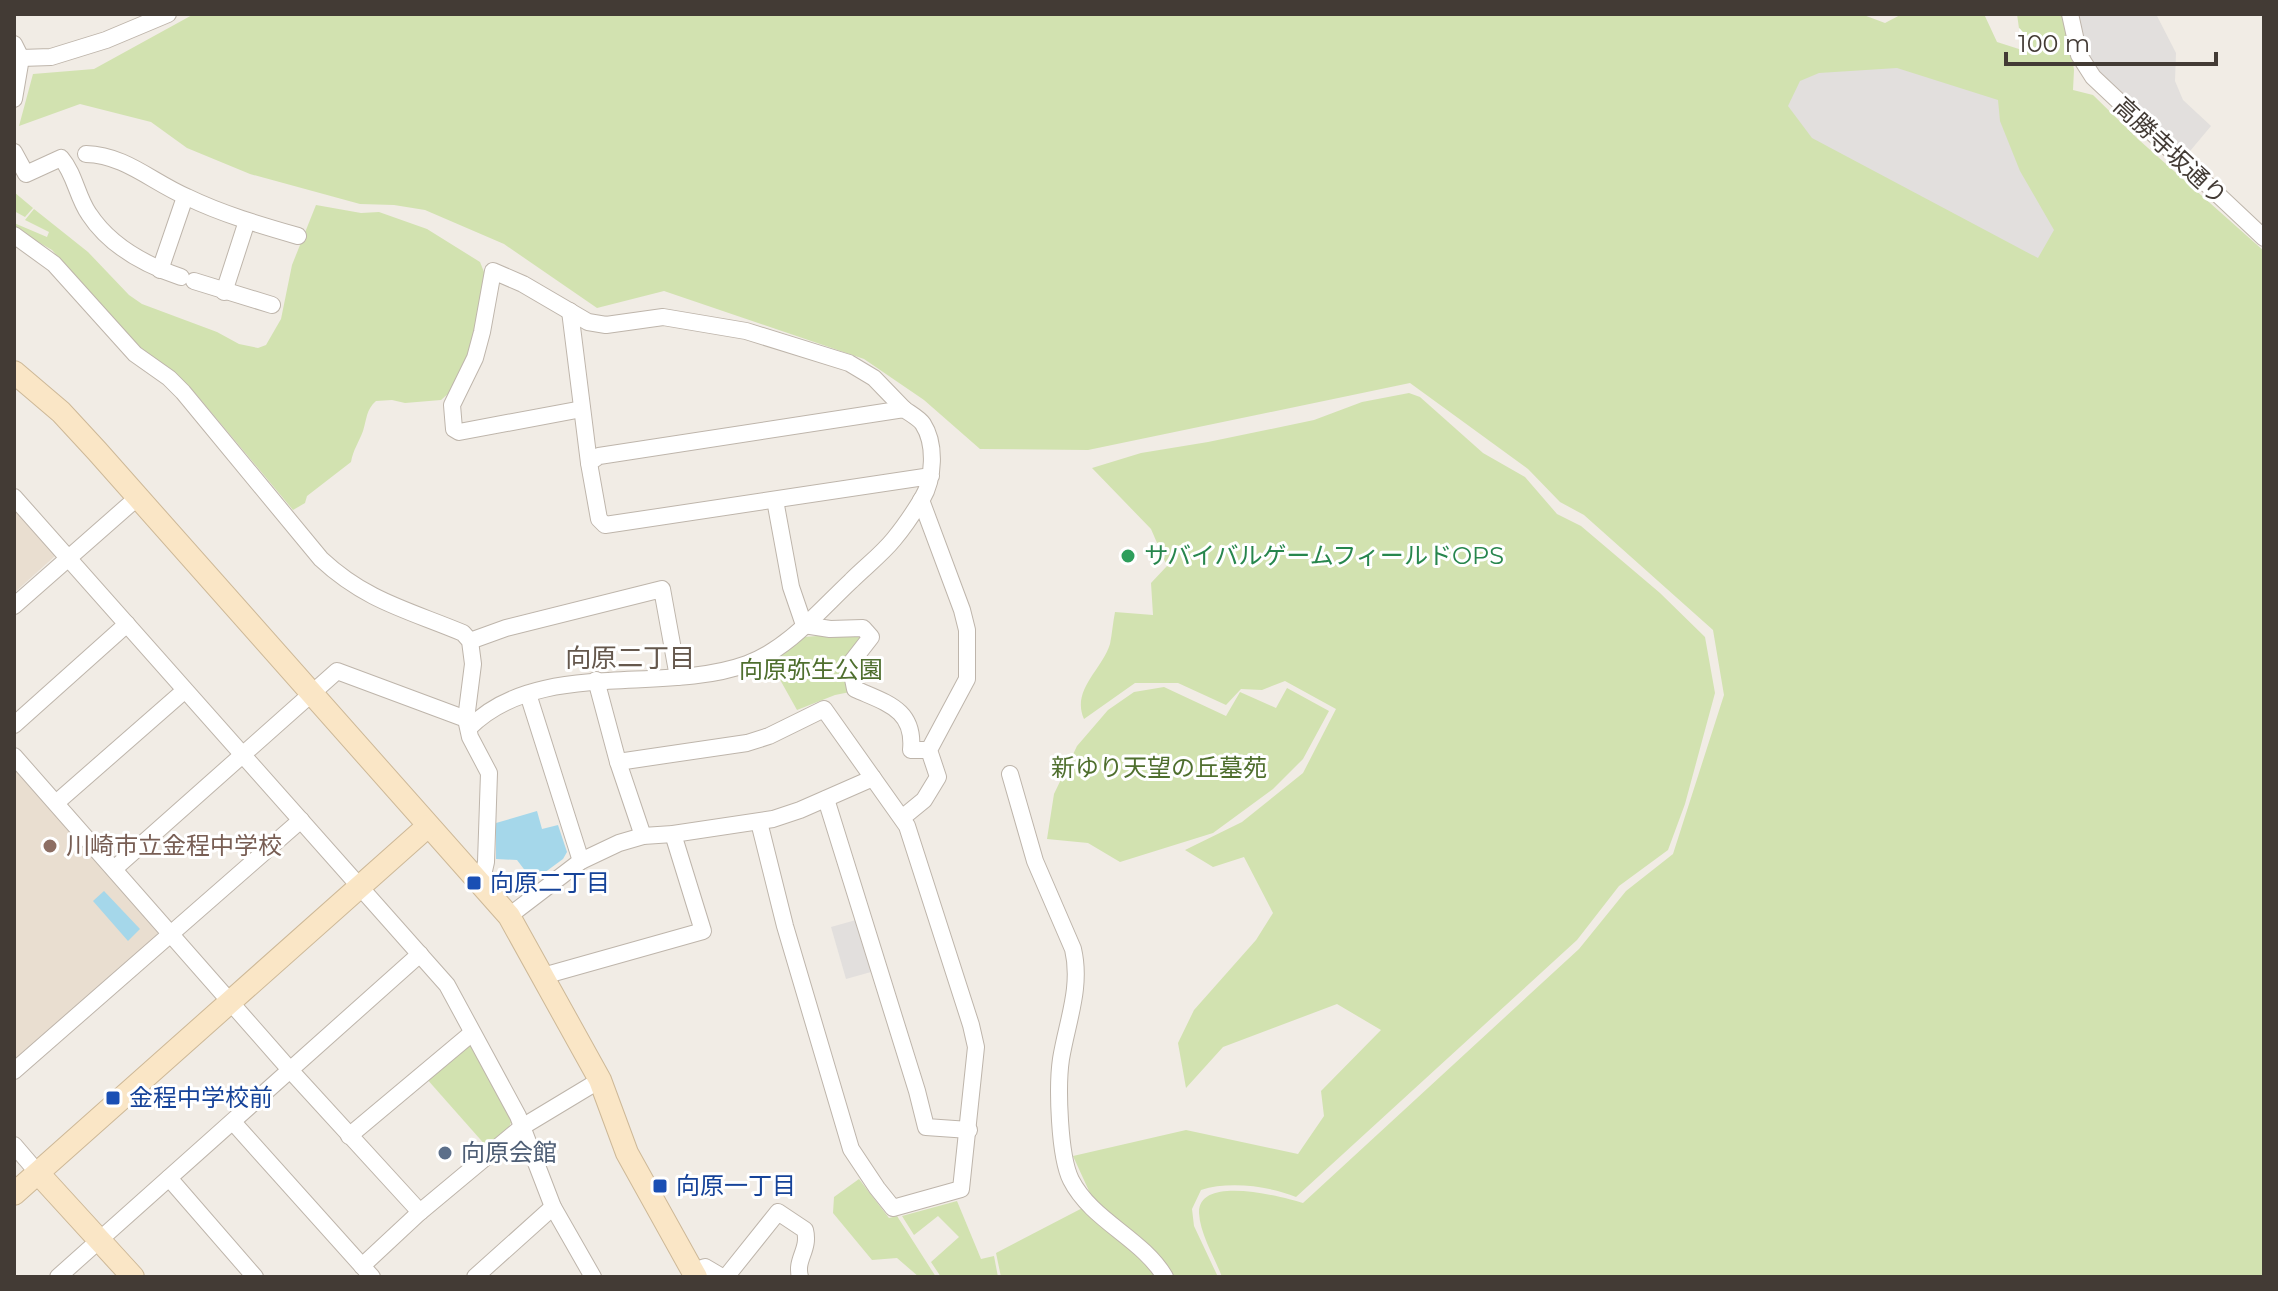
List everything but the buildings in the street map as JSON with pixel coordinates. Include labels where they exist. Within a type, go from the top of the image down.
[{"type":"street","points":[[14,99],[17,51],[51,57],[106,40],[168,14]]},
{"type":"street","name":"高勝寺坂通り","points":[[2070,14],[2079,55],[2093,77],[2264,238]]},
{"type":"street","points":[[14,152],[26,174],[61,158],[68,166],[88,213],[106,235],[125,251],[160,270],[272,305]]},
{"type":"street","points":[[86,154],[119,160],[185,197],[247,221],[298,236]]},
{"type":"street","points":[[160,270],[185,197]]},
{"type":"street","points":[[224,292],[247,221]]},
{"type":"street","points":[[14,235],[54,264],[135,354],[176,385],[333,571],[361,591],[392,607],[463,633],[470,641],[473,664],[467,724],[470,737],[489,773],[486,862],[481,884]]},
{"type":"street","points":[[467,724],[493,707],[528,694],[596,680],[678,677],[748,664],[776,649],[894,540],[929,488],[930,445],[922,422],[904,409],[874,378],[849,363],[746,331],[663,317],[606,325],[588,322],[523,284],[493,271],[475,358],[452,405],[454,429],[459,432],[582,409]]},
{"type":"street","points":[[570,311],[589,463],[599,519],[605,525],[931,476]]},
{"type":"street","points":[[14,372],[61,412],[509,916],[600,1080],[627,1153],[694,1274],[705,1267],[724,1277],[778,1212],[805,1230],[808,1242],[798,1268],[800,1277]]},
{"type":"street","points":[[589,463],[599,456],[904,409]]},
{"type":"street","points":[[14,497],[447,985],[522,1127],[553,1207],[593,1277]]},
{"type":"street","points":[[14,606],[138,497]]},
{"type":"street","points":[[775,500],[791,587],[804,625]]},
{"type":"street","points":[[902,818],[924,800],[938,777],[929,750],[967,679],[967,630],[962,610],[921,500]]},
{"type":"street","points":[[470,641],[506,628],[662,589],[678,677]]},
{"type":"street","points":[[14,725],[127,624]]},
{"type":"street","points":[[804,625],[830,629],[863,628],[871,637],[850,664],[855,689],[893,706],[909,721],[911,750],[929,750]]},
{"type":"street","points":[[114,869],[337,671],[467,724]]},
{"type":"street","points":[[596,680],[618,762],[643,836]]},
{"type":"street","points":[[56,803],[184,691]]},
{"type":"street","points":[[528,694],[581,861]]},
{"type":"street","points":[[618,762],[747,743],[769,736],[824,709],[907,826],[976,1047],[961,1189],[893,1208],[851,1149],[785,926],[759,822]]},
{"type":"street","points":[[14,756],[291,1071],[420,1212]]},
{"type":"street","points":[[1010,774],[1035,861],[1077,965],[1077,982],[1061,1060],[1059,1086],[1063,1157],[1070,1178],[1083,1199],[1128,1237],[1165,1277]]},
{"type":"street","points":[[509,916],[581,861],[619,843],[643,836],[759,822],[800,810],[873,778]]},
{"type":"street","points":[[826,799],[926,1127],[969,1130]]},
{"type":"street","points":[[14,1071],[301,820]]},
{"type":"street","points":[[14,1194],[428,826]]},
{"type":"street","points":[[543,976],[703,931],[673,834]]},
{"type":"street","points":[[58,1277],[420,954]]},
{"type":"street","points":[[349,1136],[472,1033]]},
{"type":"street","points":[[233,1122],[367,1271],[420,1212],[522,1127],[600,1080]]},
{"type":"street","points":[[14,1145],[133,1277]]},
{"type":"street","points":[[169,1178],[255,1277]]},
{"type":"street","points":[[483,1275],[553,1207]]},
{"type":"shaded area","points":[[2075,14],[2156,14],[2176,53],[2175,81],[2183,100],[2211,126],[2185,157],[2106,82],[2087,54]]},
{"type":"shaded area","points":[[1897,68],[1998,100],[2000,121],[2020,171],[2054,230],[2038,258],[1812,138],[1788,106],[1800,81],[1819,73]]},
{"type":"shaded area","points":[[14,502],[56,550],[55,556],[14,593]]},
{"type":"shaded area","name":"川崎市立金程中学校","points":[[14,765],[158,926],[157,937],[14,1063]]},
{"type":"shaded area","points":[[856,920],[871,972],[846,979],[831,927]]},
{"type":"green space","points":[[194,14],[1861,14],[1885,23],[1902,14],[1984,14],[1997,42],[2022,50],[2017,14],[2066,14],[2074,70],[2073,90],[2093,95],[2264,251],[2264,1277],[1222,1277],[1202,1229],[1199,1213],[1202,1201],[1212,1194],[1243,1191],[1303,1203],[1579,949],[1626,891],[1673,854],[1724,695],[1713,630],[1584,515],[1560,502],[1528,469],[1410,383],[1088,450],[980,449],[924,400],[864,359],[664,291],[597,308],[504,244],[425,210],[360,204],[250,174],[187,148],[151,122],[80,104],[19,126],[33,74],[94,69]]},
{"type":"green space","points":[[14,192],[33,208],[25,217],[14,211]]},
{"type":"green space","points":[[316,205],[361,213],[379,212],[427,229],[480,262],[486,277],[469,357],[449,393],[441,400],[405,403],[376,401],[369,411],[351,462],[293,510],[196,394],[138,346],[52,250],[14,228],[14,223],[47,237],[49,232],[25,220],[34,209],[88,252],[129,295],[142,304],[217,332],[239,344],[258,348],[266,345],[281,319],[292,265]]},
{"type":"green space","points":[[1409,393],[1420,397],[1483,453],[1525,477],[1557,514],[1581,526],[1660,593],[1705,637],[1715,693],[1685,804],[1668,850],[1619,886],[1577,940],[1296,1197],[1249,1186],[1201,1190],[1192,1209],[1194,1226],[1218,1277],[1001,1277],[996,1253],[1094,1202],[1073,1156],[1186,1130],[1298,1154],[1324,1116],[1321,1091],[1381,1030],[1337,1004],[1223,1047],[1186,1088],[1178,1043],[1194,1010],[1256,940],[1273,913],[1244,857],[1213,867],[1185,850],[1242,822],[1303,773],[1336,709],[1285,681],[1262,690],[1241,689],[1226,705],[1178,683],[1135,683],[1084,719],[1081,699],[1110,644],[1115,612],[1153,615],[1151,583],[1167,566],[1151,529],[1092,468],[1141,453],[1314,420],[1362,402]]},
{"type":"green space","name":"向原弥生公園","points":[[857,633],[861,640],[843,659],[850,692],[797,710],[769,660],[804,637]]},
{"type":"green space","name":"新ゆり天望の丘墓苑","points":[[1164,687],[1226,716],[1240,692],[1276,708],[1287,688],[1329,711],[1303,759],[1273,789],[1213,833],[1120,862],[1088,843],[1047,839],[1054,794],[1077,746],[1108,710],[1134,692]]},
{"type":"green space","points":[[464,1046],[472,1046],[513,1117],[508,1130],[487,1147],[426,1078]]},
{"type":"green space","points":[[859,1179],[889,1218],[897,1216],[936,1277],[919,1277],[897,1258],[872,1260],[833,1213],[834,1197]]},
{"type":"green space","points":[[957,1201],[981,1259],[994,1256],[998,1277],[941,1277],[931,1262],[959,1237],[938,1216],[914,1235],[902,1216]]},
{"type":"water","points":[[537,811],[542,829],[558,825],[567,852],[563,859],[533,881],[517,860],[496,859],[496,823]]},
{"type":"water","points":[[104,891],[140,929],[128,941],[93,901]]},
{"type":"place","name":"サバイバルゲームフィールドOPS","points":[[1128,556]]},
{"type":"place","name":"川崎市立金程中学校","points":[[50,846]]},
{"type":"place","name":"向原二丁目","points":[[474,883]]},
{"type":"place","name":"金程中学校前","points":[[113,1098]]},
{"type":"place","name":"向原会館","points":[[445,1153]]},
{"type":"place","name":"向原一丁目","points":[[660,1186]]},
{"type":"district","name":"向原二丁目","points":[[630,658]]}]
